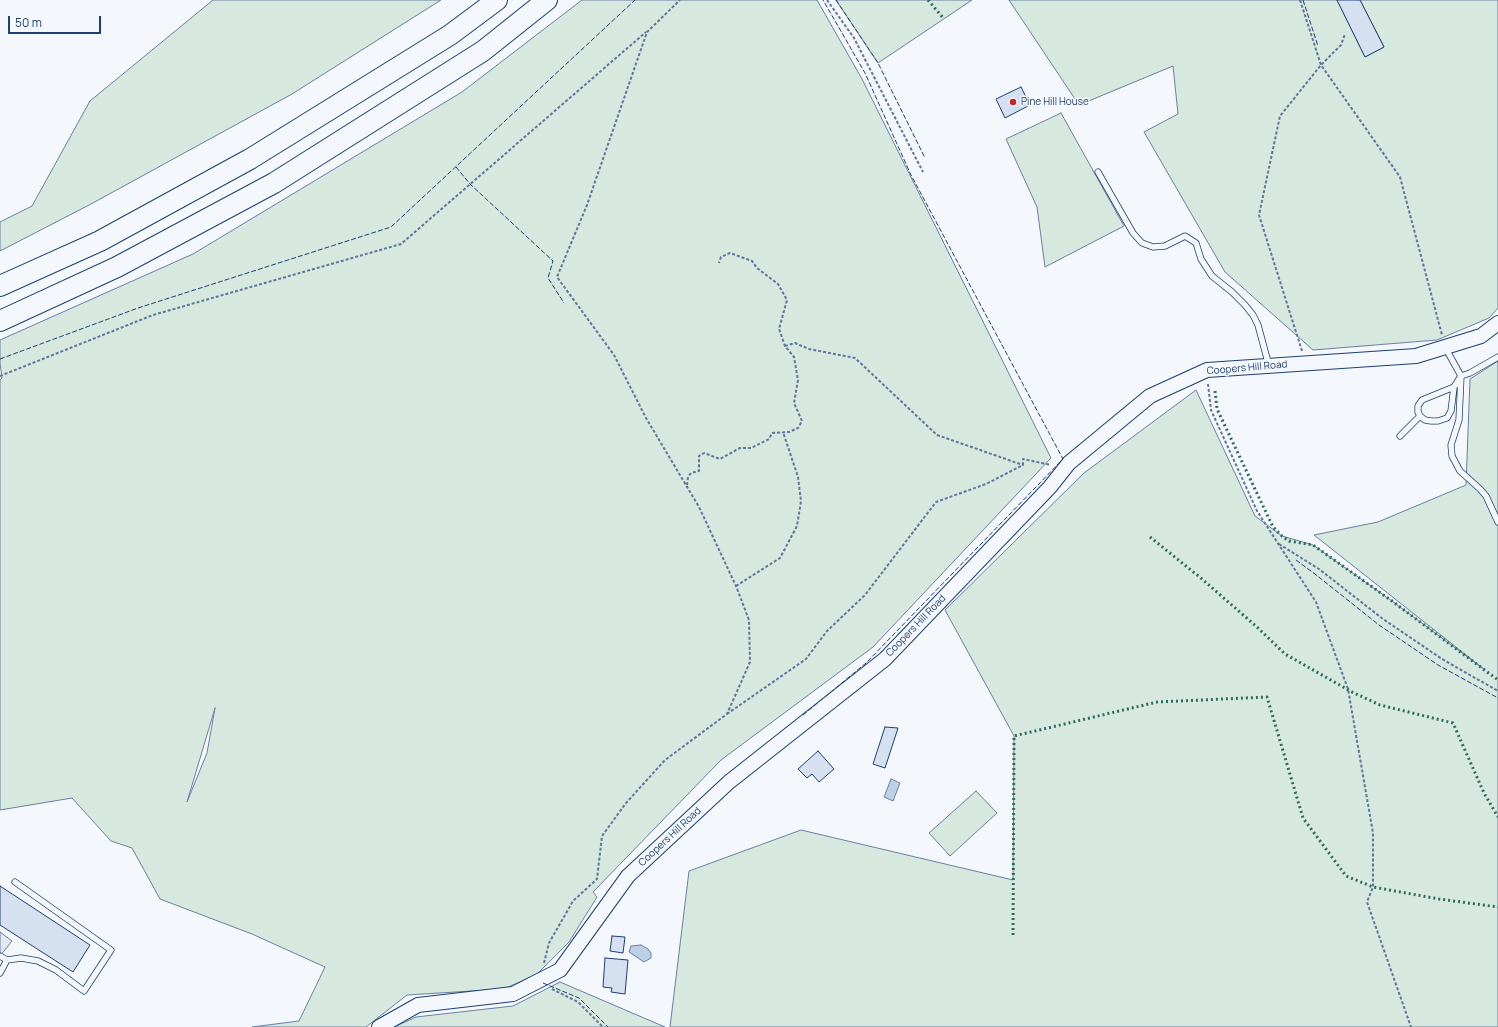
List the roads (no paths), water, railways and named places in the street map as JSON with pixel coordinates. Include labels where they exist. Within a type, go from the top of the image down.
[{"type":"highway","points":[[0,286],[100,241],[250,159],[450,35],[497,0]]},
{"type":"highway","points":[[0,321],[117,267],[274,183],[483,51],[547,0]]},
{"type":"street","name":"Coopers Hill Road","points":[[379,1027],[418,1005],[513,994],[560,970],[628,876],[729,782],[885,659],[1050,487],[1069,463],[1150,396],[1207,370],[1416,356],[1481,336],[1498,323]]},
{"type":"lane","points":[[1098,172],[1133,233],[1142,243],[1153,247],[1159,247],[1165,246],[1185,236],[1196,243],[1201,259],[1212,276],[1232,292],[1253,315],[1258,326],[1269,366]]},
{"type":"lane","points":[[1445,347],[1461,376],[1459,420],[1451,445],[1452,456],[1460,471],[1486,496],[1498,522]]},
{"type":"lane","points":[[1454,387],[1422,400],[1418,406],[1420,416],[1425,420],[1431,421],[1438,421],[1448,418],[1451,411],[1454,387],[1461,376],[1470,373],[1498,356]]},
{"type":"lane","points":[[1400,436],[1420,416]]},
{"type":"lane","points":[[0,956],[7,960],[21,958],[38,961],[56,970],[84,991],[111,950],[15,882]]},
{"type":"lane","points":[[0,973],[7,960]]},
{"type":"water","points":[[891,779],[900,783],[893,801],[884,797]]},
{"type":"water","points":[[641,945],[648,949],[651,953],[651,958],[644,962],[629,952],[631,946]]},
{"type":"place","name":"Pine Hill House","points":[[1013,102]]}]
